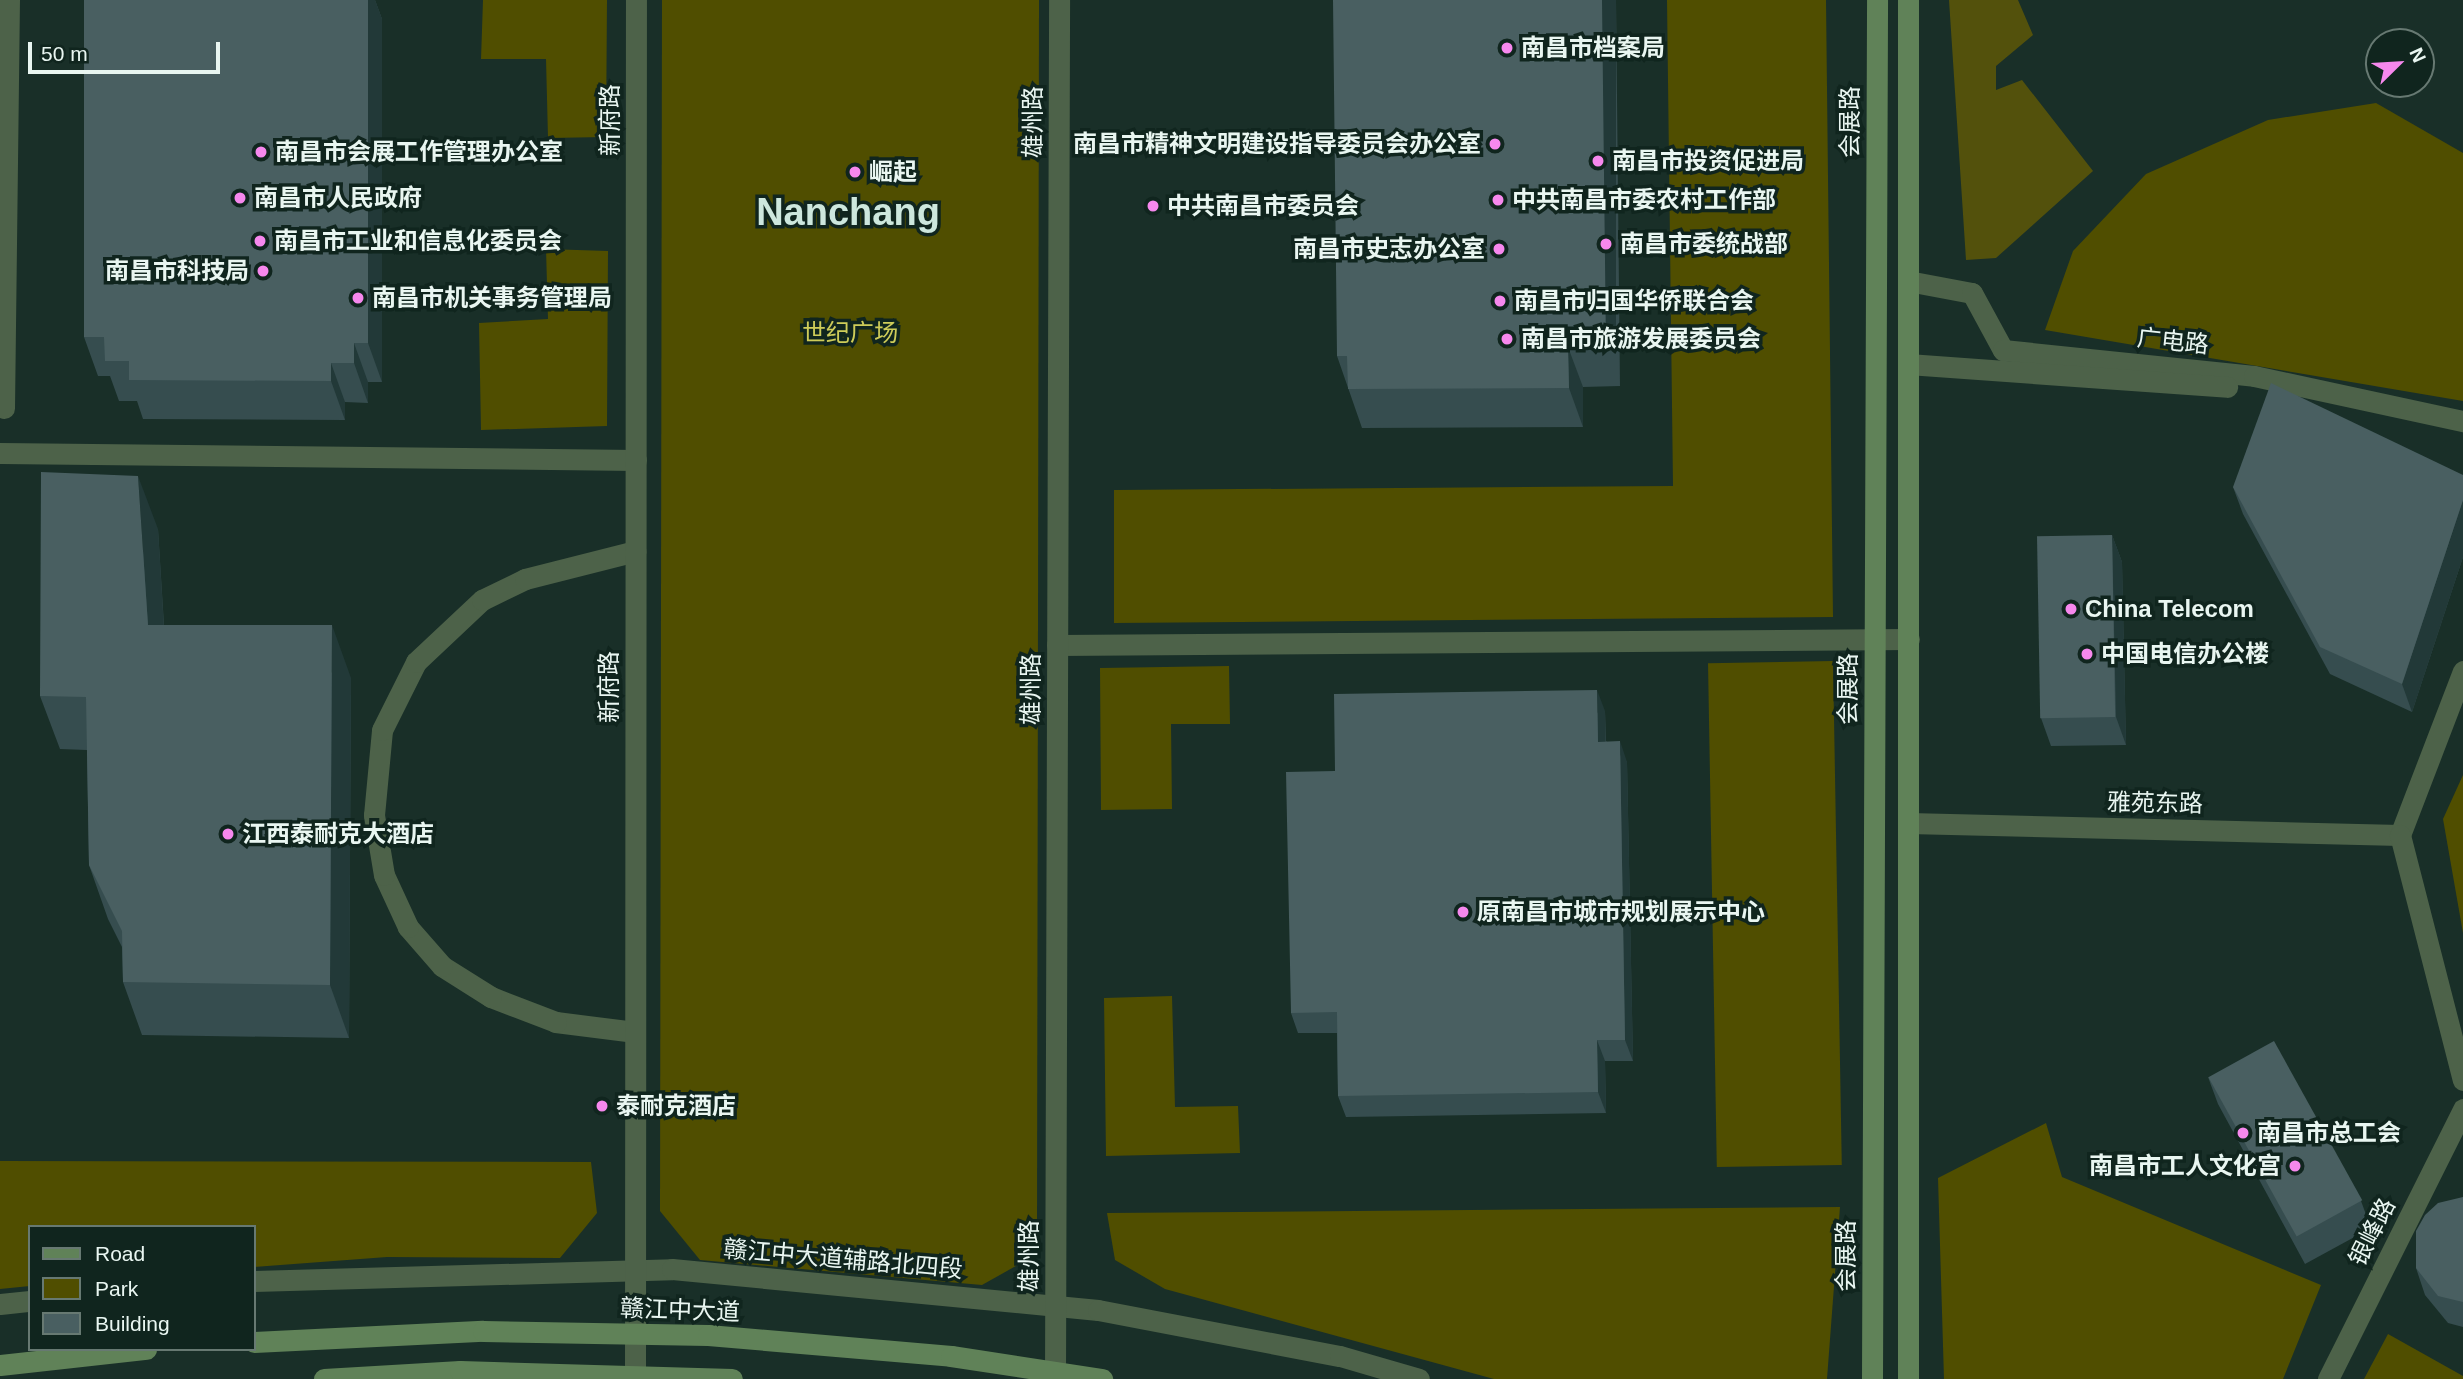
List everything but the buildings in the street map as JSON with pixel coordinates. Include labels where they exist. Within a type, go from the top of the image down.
[{"type":"main road","name":"会展路","points":[[1872,1379],[1877,0]]},
{"type":"main road","points":[[1908,0],[1908,1379]]},
{"type":"main road","name":"赣江中大道","points":[[256,1342],[483,1331],[635,1334],[951,1356],[1055,1376],[1102,1379]]},
{"type":"main road","points":[[0,1365],[128,1351]]},
{"type":"main road","points":[[324,1379],[460,1371],[635,1374],[732,1379]]},
{"type":"street","points":[[4,408],[9,0]]},
{"type":"street","name":"新府路","points":[[635,1374],[636,0]]},
{"type":"street","name":"雄州路","points":[[1055,1376],[1059,0]]},
{"type":"street","name":"广电路","points":[[1908,281],[1972,293],[2004,350],[2254,376],[2463,421]]},
{"type":"street","name":"广电路","points":[[1908,364],[2247,388],[2463,434]]},
{"type":"street","points":[[0,453],[636,460]]},
{"type":"street","points":[[635,1032],[556,1022],[491,997],[442,966],[408,927],[384,875],[374,801],[382,730],[416,662],[447,632],[482,600],[525,579],[636,551]]},
{"type":"street","points":[[1057,645],[1909,639]]},
{"type":"street","points":[[2463,671],[2400,835],[2463,1080]]},
{"type":"street","name":"雅苑东路","points":[[1908,823],[2400,835]]},
{"type":"street","name":"银峰路","points":[[2328,1379],[2463,1109]]},
{"type":"street","name":"赣江中大道辅路北四段","points":[[256,1280],[635,1270],[1055,1306],[1340,1356],[1419,1379]]},
{"type":"street","points":[[0,1304],[28,1301]]},
{"type":"green space","points":[[483,0],[607,0],[606,137],[548,138],[546,59],[481,59]]},
{"type":"green space","name":"世纪广场","points":[[662,0],[1039,0],[1037,1231],[1023,1262],[982,1285],[700,1260],[660,1211]]},
{"type":"green space","points":[[1667,0],[1826,0],[1833,617],[1114,623],[1114,490],[1673,486]]},
{"type":"green space","points":[[2376,103],[2463,153],[2463,401],[2045,330],[2073,251],[2146,174],[2268,120]]},
{"type":"green space","points":[[546,249],[608,251],[607,426],[481,430],[479,323],[548,319]]},
{"type":"green space","points":[[1833,661],[1842,1165],[1717,1167],[1708,663]]},
{"type":"green space","points":[[1229,666],[1230,724],[1171,724],[1172,809],[1101,810],[1100,668]]},
{"type":"green space","points":[[2463,775],[2463,933],[2443,819]]},
{"type":"green space","points":[[1172,996],[1175,1107],[1238,1106],[1240,1153],[1106,1156],[1104,998]]},
{"type":"green space","points":[[2046,1123],[2062,1177],[2321,1285],[2283,1379],[1944,1379],[1938,1178]]},
{"type":"green space","points":[[0,1161],[591,1162],[597,1213],[560,1258],[387,1257],[256,1267],[256,1225],[28,1225],[28,1286],[0,1289]]},
{"type":"green space","points":[[1840,1207],[1827,1379],[1494,1379],[1165,1289],[1115,1260],[1107,1213]]},
{"type":"green space","points":[[2388,1334],[2463,1376],[2463,1379],[2364,1379]]},
{"type":"shaded area","points":[[1949,0],[2018,0],[2033,35],[1996,66],[1996,90],[2022,80],[2093,171],[1996,258],[1966,260]]},
{"type":"place","name":"南昌市档案局","points":[[1507,48]]},
{"type":"place","name":"南昌市精神文明建设指导委员会办公室","points":[[1495,144]]},
{"type":"place","name":"南昌市会展工作管理办公室","points":[[261,152]]},
{"type":"place","name":"南昌市投资促进局","points":[[1598,161]]},
{"type":"place","name":"崛起","points":[[855,172]]},
{"type":"place","name":"南昌市人民政府","points":[[240,198]]},
{"type":"place","name":"中共南昌市委农村工作部","points":[[1498,200]]},
{"type":"place","name":"中共南昌市委员会","points":[[1153,206]]},
{"type":"place","name":"南昌市工业和信息化委员会","points":[[260,241]]},
{"type":"place","name":"南昌市委统战部","points":[[1606,244]]},
{"type":"place","name":"南昌市史志办公室","points":[[1499,249]]},
{"type":"place","name":"南昌市科技局","points":[[263,271]]},
{"type":"place","name":"南昌市机关事务管理局","points":[[358,298]]},
{"type":"place","name":"南昌市归国华侨联合会","points":[[1500,301]]},
{"type":"place","name":"南昌市旅游发展委员会","points":[[1507,339]]},
{"type":"place","name":"China Telecom","points":[[2071,609]]},
{"type":"place","name":"中国电信办公楼","points":[[2087,654]]},
{"type":"place","name":"江西泰耐克大酒店","points":[[228,834]]},
{"type":"place","name":"原南昌市城市规划展示中心","points":[[1463,912]]},
{"type":"place","name":"泰耐克酒店","points":[[602,1106]]},
{"type":"place","name":"南昌市总工会","points":[[2243,1133]]},
{"type":"place","name":"南昌市工人文化宫","points":[[2295,1166]]},
{"type":"district","name":"Nanchang","points":[[848,213]]}]
